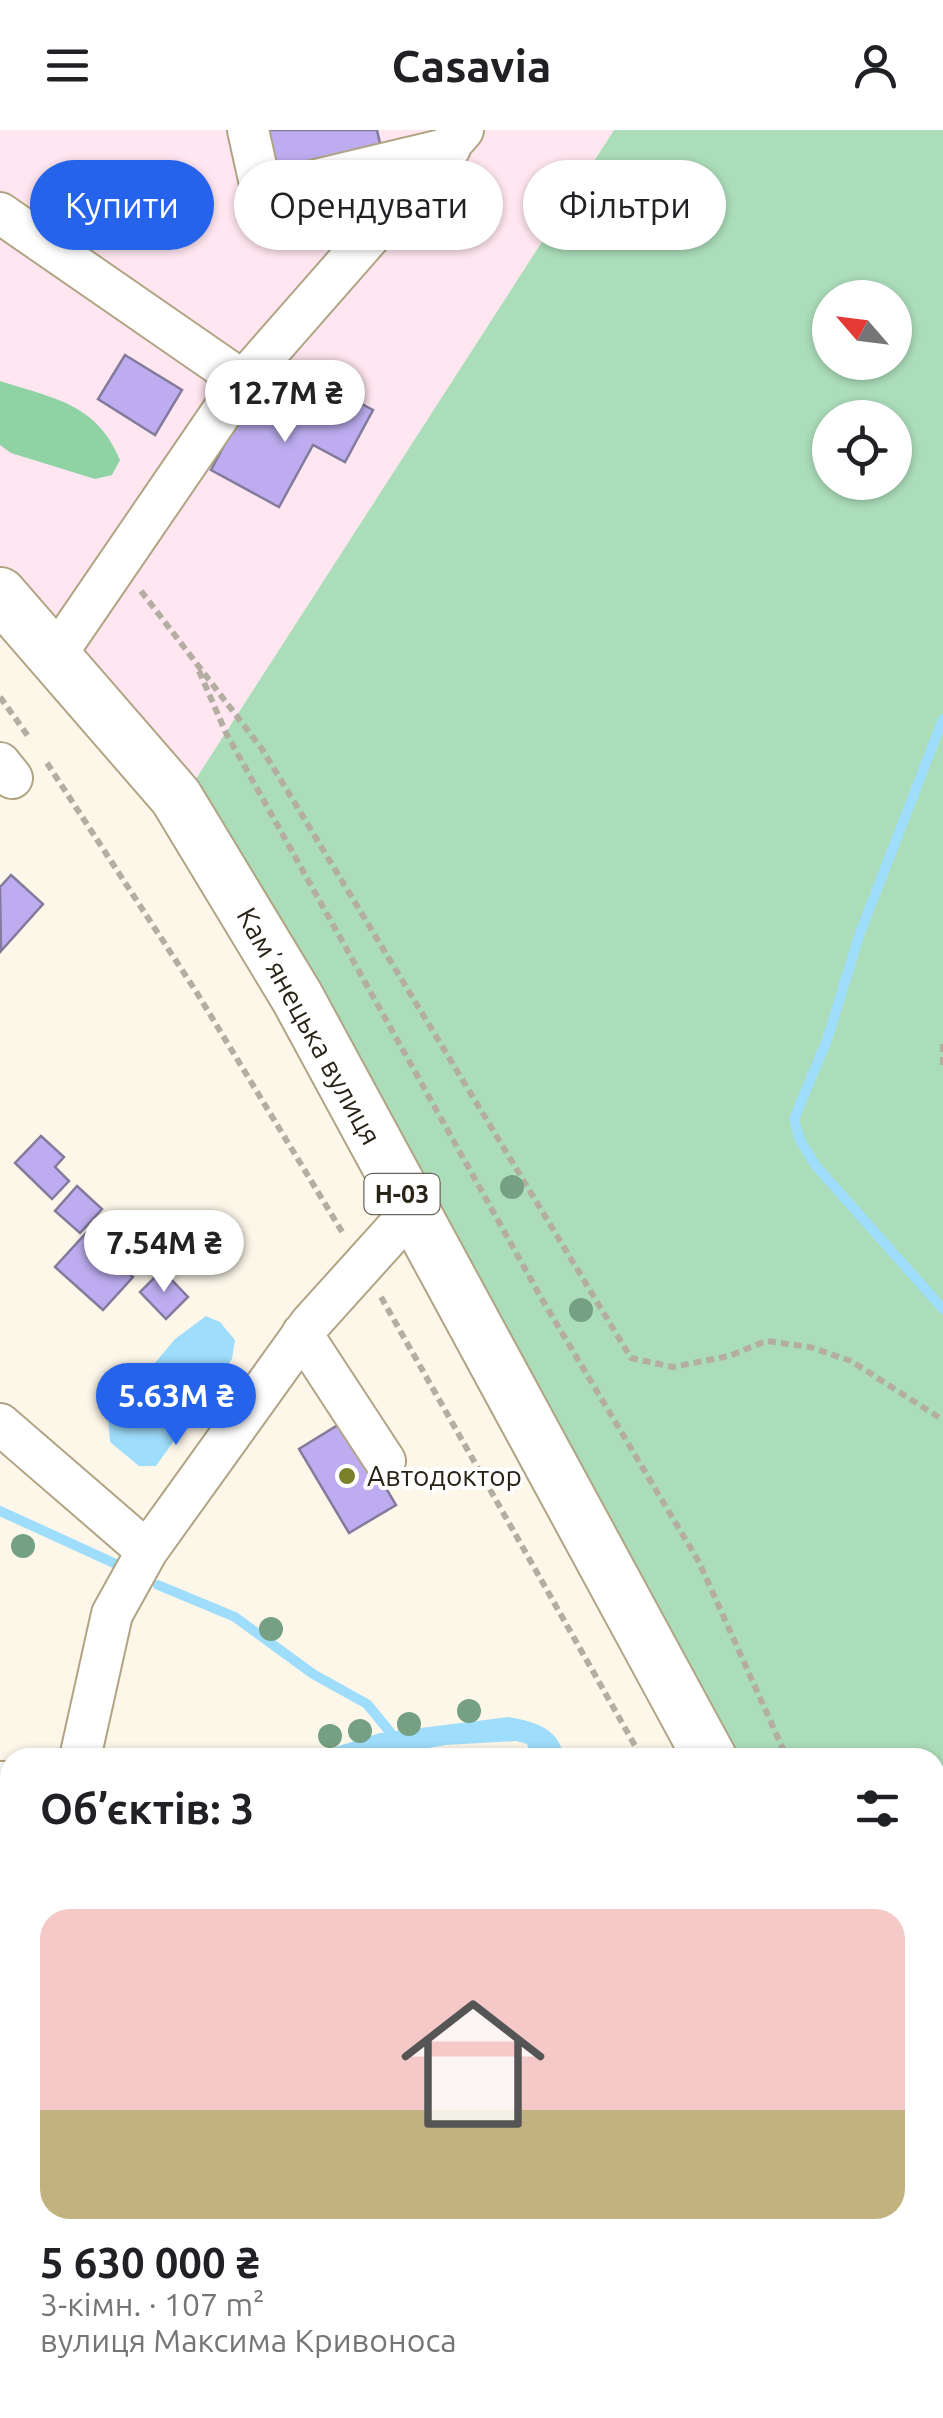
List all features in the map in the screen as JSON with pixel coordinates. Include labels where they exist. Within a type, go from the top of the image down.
[{"type":"main road","name":"Камʼянецька вулиця","points":[[0,594],[176,798],[297,996],[705,1748]]},
{"type":"street","points":[[248,130],[262,193],[456,139]]},
{"type":"street","points":[[56,656],[243,380],[456,139]]},
{"type":"street","points":[[0,213],[243,380]]},
{"type":"street","points":[[82,1748],[112,1614],[146,1551],[302,1334],[412,1212]]},
{"type":"street","points":[[302,1334],[385,1461]]},
{"type":"street","points":[[0,1424],[146,1551]]},
{"type":"path","points":[[119,563],[262,750],[631,1358],[673,1368],[729,1356],[766,1340],[810,1346],[851,1361],[943,1420]]},
{"type":"path","points":[[194,661],[226,733],[543,1300],[699,1562],[783,1748]]},
{"type":"path","points":[[0,696],[22,760],[197,992],[363,1264],[636,1748]]},
{"type":"path","points":[[943,1044],[943,1068]]},
{"type":"shaded area","points":[[0,130],[614,130],[595,160],[523,160],[523,250],[537,250],[190,788],[0,568]]},
{"type":"green space","points":[[614,130],[943,130],[943,1748],[725,1748],[190,788],[537,250],[726,250],[726,160],[595,160]]},
{"type":"green space","points":[[0,381],[55,398],[86,414],[99,426],[120,460],[112,475],[95,479],[11,453],[0,445]]},
{"type":"water","points":[[206,1316],[220,1322],[235,1340],[232,1359],[156,1466],[139,1466],[110,1442],[108,1419],[175,1339]]},
{"type":"water","points":[[509,1717],[537,1724],[551,1733],[561,1748],[529,1748],[516,1741],[428,1748],[332,1748],[380,1733]]},
{"type":"building","points":[[259,130],[377,130],[384,160],[265,160]]},
{"type":"building","points":[[125,355],[182,390],[155,435],[98,399]]},
{"type":"building","points":[[347,396],[373,410],[345,462],[313,445],[279,507],[211,470],[249,399],[286,420],[297,398],[335,419]]},
{"type":"building","points":[[11,875],[43,904],[1,951],[0,887]]},
{"type":"building","points":[[41,1136],[64,1157],[55,1167],[69,1181],[52,1199],[15,1163]]},
{"type":"building","points":[[77,1186],[102,1209],[80,1233],[55,1211]]},
{"type":"building","points":[[86,1233],[133,1277],[103,1310],[55,1267]]},
{"type":"building","points":[[162,1270],[188,1297],[166,1319],[140,1292]]},
{"type":"building","points":[[346,1420],[396,1505],[349,1533],[299,1449]]},
{"type":"waterway","points":[[943,719],[860,933],[827,1040],[794,1119],[800,1140],[816,1166],[943,1309]]},
{"type":"waterway","points":[[0,1511],[116,1564]]},
{"type":"waterway","points":[[158,1585],[235,1617],[313,1674],[367,1704],[390,1732]]},
{"type":"place","name":"Автодоктор","points":[[347,1476]]}]
